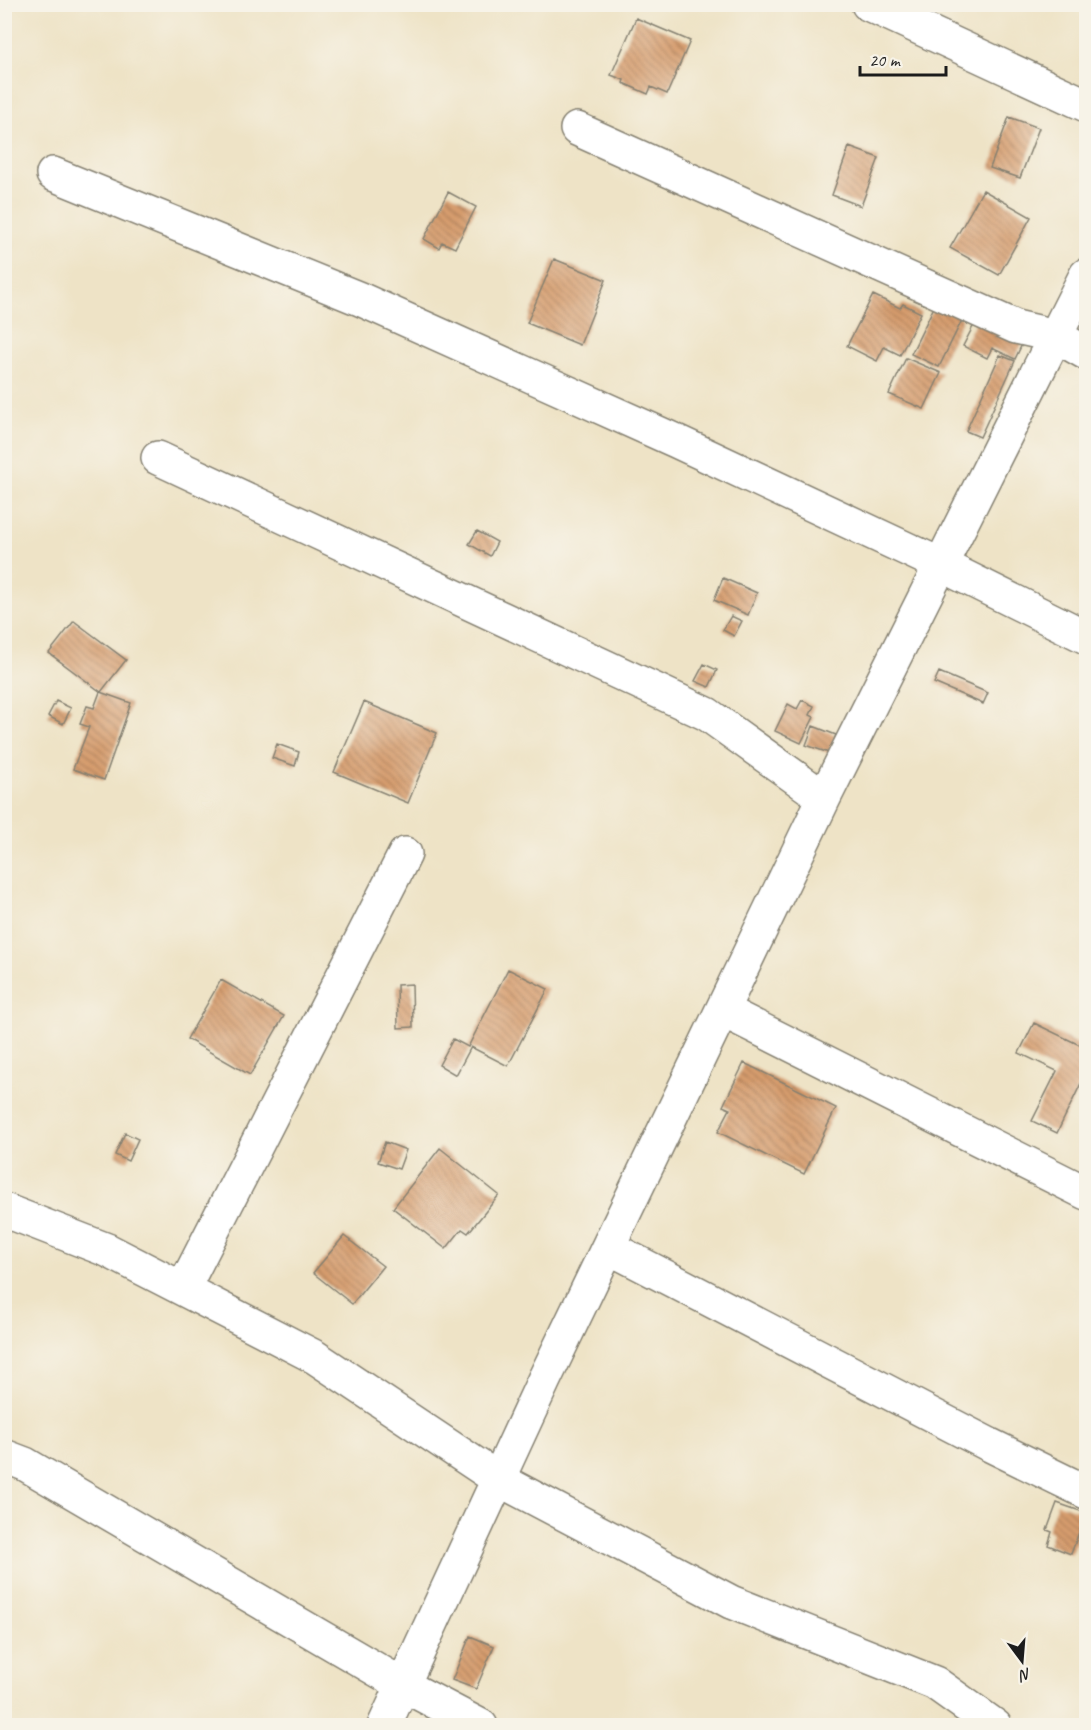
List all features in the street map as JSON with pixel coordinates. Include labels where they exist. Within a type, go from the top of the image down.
[{"type":"street","points":[[868,4],[1086,105]]},
{"type":"street","points":[[577,129],[1016,327],[1056,336],[1086,353]]},
{"type":"street","points":[[53,174],[360,299],[676,441],[941,565],[1086,638]]},
{"type":"street","points":[[384,1725],[498,1479],[722,1010],[1086,275]]},
{"type":"street","points":[[159,458],[707,714],[825,798]]},
{"type":"street","points":[[183,1289],[405,854]]},
{"type":"street","points":[[722,1010],[1086,1193]]},
{"type":"street","points":[[4,1210],[107,1250],[315,1357],[498,1479],[731,1602],[935,1683],[995,1725]]},
{"type":"street","points":[[608,1247],[1086,1492]]},
{"type":"street","points":[[4,1456],[35,1470],[403,1685],[481,1725]]},
{"type":"building","points":[[636,18],[690,41],[667,94],[651,87],[648,94],[611,75]]},
{"type":"building","points":[[1009,117],[1039,128],[1020,178],[990,168]]},
{"type":"building","points":[[849,147],[879,158],[861,206],[832,195]]},
{"type":"building","points":[[983,190],[1031,217],[999,275],[950,248]]},
{"type":"building","points":[[448,192],[476,207],[455,248],[442,242],[439,248],[424,239]]},
{"type":"building","points":[[554,259],[606,280],[580,345],[527,323]]},
{"type":"building","points":[[873,295],[900,308],[903,304],[921,313],[900,355],[884,347],[877,361],[847,346]]},
{"type":"building","points":[[935,305],[963,318],[939,367],[911,354]]},
{"type":"building","points":[[977,319],[1023,342],[1015,359],[992,348],[987,358],[963,346]]},
{"type":"building","points":[[1000,355],[1015,361],[980,437],[966,431]]},
{"type":"building","points":[[906,358],[941,373],[924,409],[889,394]]},
{"type":"building","points":[[477,531],[497,542],[490,556],[469,544]]},
{"type":"building","points":[[723,578],[757,593],[748,615],[714,600]]},
{"type":"building","points":[[731,616],[742,621],[734,636],[723,630]]},
{"type":"building","points":[[74,621],[126,660],[101,692],[49,653]]},
{"type":"building","points":[[704,664],[717,670],[709,687],[695,681]]},
{"type":"building","points":[[939,672],[988,693],[983,704],[934,683]]},
{"type":"building","points":[[100,692],[131,703],[104,780],[73,769],[89,727],[80,724],[87,706],[94,708]]},
{"type":"building","points":[[802,700],[814,706],[810,715],[814,717],[801,743],[775,731],[788,704],[797,709]]},
{"type":"building","points":[[56,701],[71,708],[63,724],[48,716]]},
{"type":"building","points":[[364,702],[437,733],[408,803],[334,772]]},
{"type":"building","points":[[813,726],[836,735],[829,753],[806,745]]},
{"type":"building","points":[[277,744],[299,752],[295,766],[272,758]]},
{"type":"building","points":[[508,969],[548,989],[508,1066],[471,1047],[456,1075],[439,1065],[453,1039],[468,1047]]},
{"type":"building","points":[[221,980],[284,1016],[250,1075],[187,1039]]},
{"type":"building","points":[[412,984],[413,1027],[398,1028],[397,985]]},
{"type":"building","points":[[1034,1023],[1086,1048],[1086,1073],[1057,1133],[1032,1121],[1057,1071],[1019,1053]]},
{"type":"building","points":[[744,1063],[836,1108],[804,1174],[718,1132],[730,1109],[723,1106]]},
{"type":"building","points":[[125,1133],[138,1139],[128,1161],[115,1155]]},
{"type":"building","points":[[385,1142],[406,1150],[399,1169],[378,1162]]},
{"type":"building","points":[[440,1148],[499,1195],[468,1233],[462,1229],[446,1249],[393,1208]]},
{"type":"building","points":[[344,1236],[383,1266],[352,1304],[313,1273]]},
{"type":"building","points":[[1057,1503],[1086,1513],[1071,1554],[1048,1545],[1052,1532],[1047,1530]]},
{"type":"building","points":[[470,1636],[494,1646],[476,1689],[452,1680]]}]
